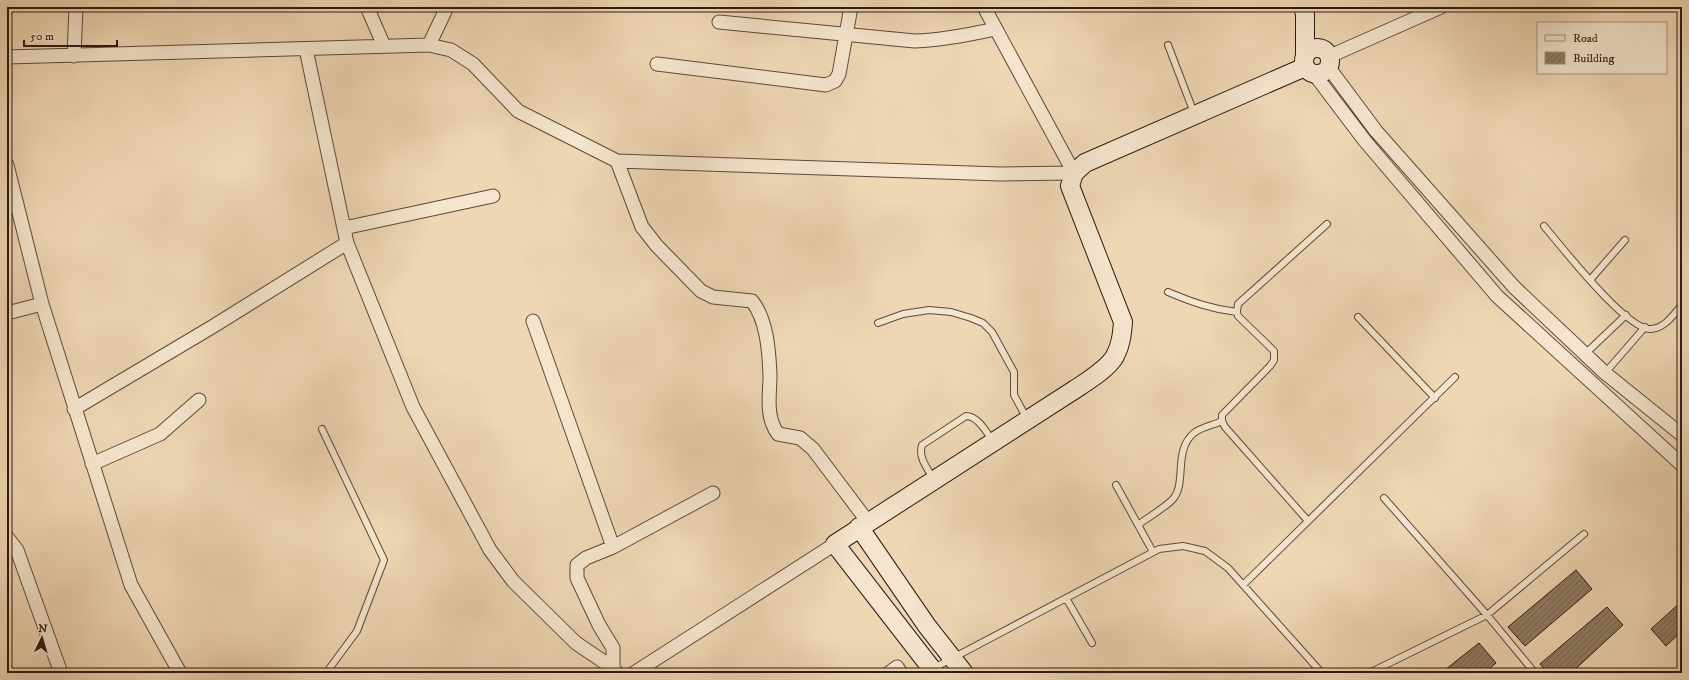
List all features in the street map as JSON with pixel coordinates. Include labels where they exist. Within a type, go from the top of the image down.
[{"type":"street","points":[[74,56],[76,7]]},
{"type":"street","points":[[367,7],[384,46]]},
{"type":"street","points":[[429,45],[447,7]]},
{"type":"street","points":[[657,64],[826,85],[835,81],[839,74],[851,7]]},
{"type":"street","points":[[984,7],[1074,173]]},
{"type":"street","points":[[634,673],[1074,390],[1106,366],[1115,357],[1121,341],[1123,322],[1070,186],[1074,173],[1085,163],[1441,7]]},
{"type":"street","points":[[1304,11],[1318,62],[1365,141],[1497,296],[1682,465]]},
{"type":"street","points":[[719,22],[915,41],[936,41],[996,29]]},
{"type":"street","points":[[7,58],[429,45],[451,50],[472,64],[518,112],[617,161],[1000,174],[1074,173]]},
{"type":"street","points":[[306,49],[347,243],[413,407],[490,550],[513,581],[570,638],[615,670]]},
{"type":"street","points":[[1318,62],[1376,131],[1514,287],[1605,373],[1682,435]]},
{"type":"street","points":[[617,161],[642,227],[657,246],[701,292],[713,297],[752,301],[756,306],[764,325],[770,374],[769,411],[774,428],[778,434],[800,438],[813,448],[927,626],[964,673]]},
{"type":"street","points":[[7,164],[42,304],[131,585],[180,673]]},
{"type":"street","points":[[344,228],[493,196]]},
{"type":"street","points":[[74,409],[212,327],[347,243]]},
{"type":"street","points":[[7,313],[42,304]]},
{"type":"street","points":[[533,321],[613,547]]},
{"type":"street","points":[[92,464],[160,434],[199,400]]},
{"type":"street","points":[[615,670],[613,648],[599,625],[577,578],[576,565],[586,558],[613,547],[713,493]]},
{"type":"street","points":[[7,537],[17,550],[61,673]]},
{"type":"street","points":[[835,544],[933,671]]},
{"type":"street","points":[[889,673],[897,667],[901,673]]},
{"type":"lane","points":[[1168,45],[1194,115]]},
{"type":"lane","points":[[1308,521],[1225,427],[1222,421],[1222,415],[1270,366],[1274,360],[1274,351],[1241,319],[1237,312],[1238,304],[1327,224]]},
{"type":"lane","points":[[1544,226],[1605,298],[1636,324],[1649,329],[1661,327],[1682,305]]},
{"type":"lane","points":[[1590,280],[1625,240]]},
{"type":"lane","points":[[1168,292],[1195,304],[1214,309],[1237,312]]},
{"type":"lane","points":[[878,324],[903,314],[929,310],[951,312],[983,323],[992,332],[1014,372],[1014,395],[1027,420]]},
{"type":"lane","points":[[1585,354],[1626,315]]},
{"type":"lane","points":[[1358,317],[1435,398]]},
{"type":"lane","points":[[1605,373],[1645,327]]},
{"type":"lane","points":[[1243,585],[1456,377]]},
{"type":"lane","points":[[934,480],[921,456],[920,451],[922,445],[966,416],[972,416],[976,419],[994,442]]},
{"type":"lane","points":[[1138,525],[1173,499],[1179,485],[1184,446],[1194,433],[1222,421]]},
{"type":"lane","points":[[322,429],[384,560],[357,631],[329,669],[328,673]]},
{"type":"lane","points":[[1116,484],[1153,552]]},
{"type":"lane","points":[[1384,498],[1487,615],[1535,673]]},
{"type":"lane","points":[[1369,673],[1487,615],[1584,534]]},
{"type":"lane","points":[[933,671],[952,658],[1159,549],[1183,546],[1205,551],[1228,568],[1320,671],[1324,673]]},
{"type":"lane","points":[[1066,598],[1092,642]]},
{"type":"building","points":[[1576,570],[1592,589],[1525,646],[1508,627]]},
{"type":"building","points":[[1682,601],[1682,631],[1666,646],[1651,629]]},
{"type":"building","points":[[1607,607],[1623,625],[1571,673],[1548,673],[1540,664]]},
{"type":"building","points":[[1479,643],[1496,663],[1484,673],[1441,673]]}]
